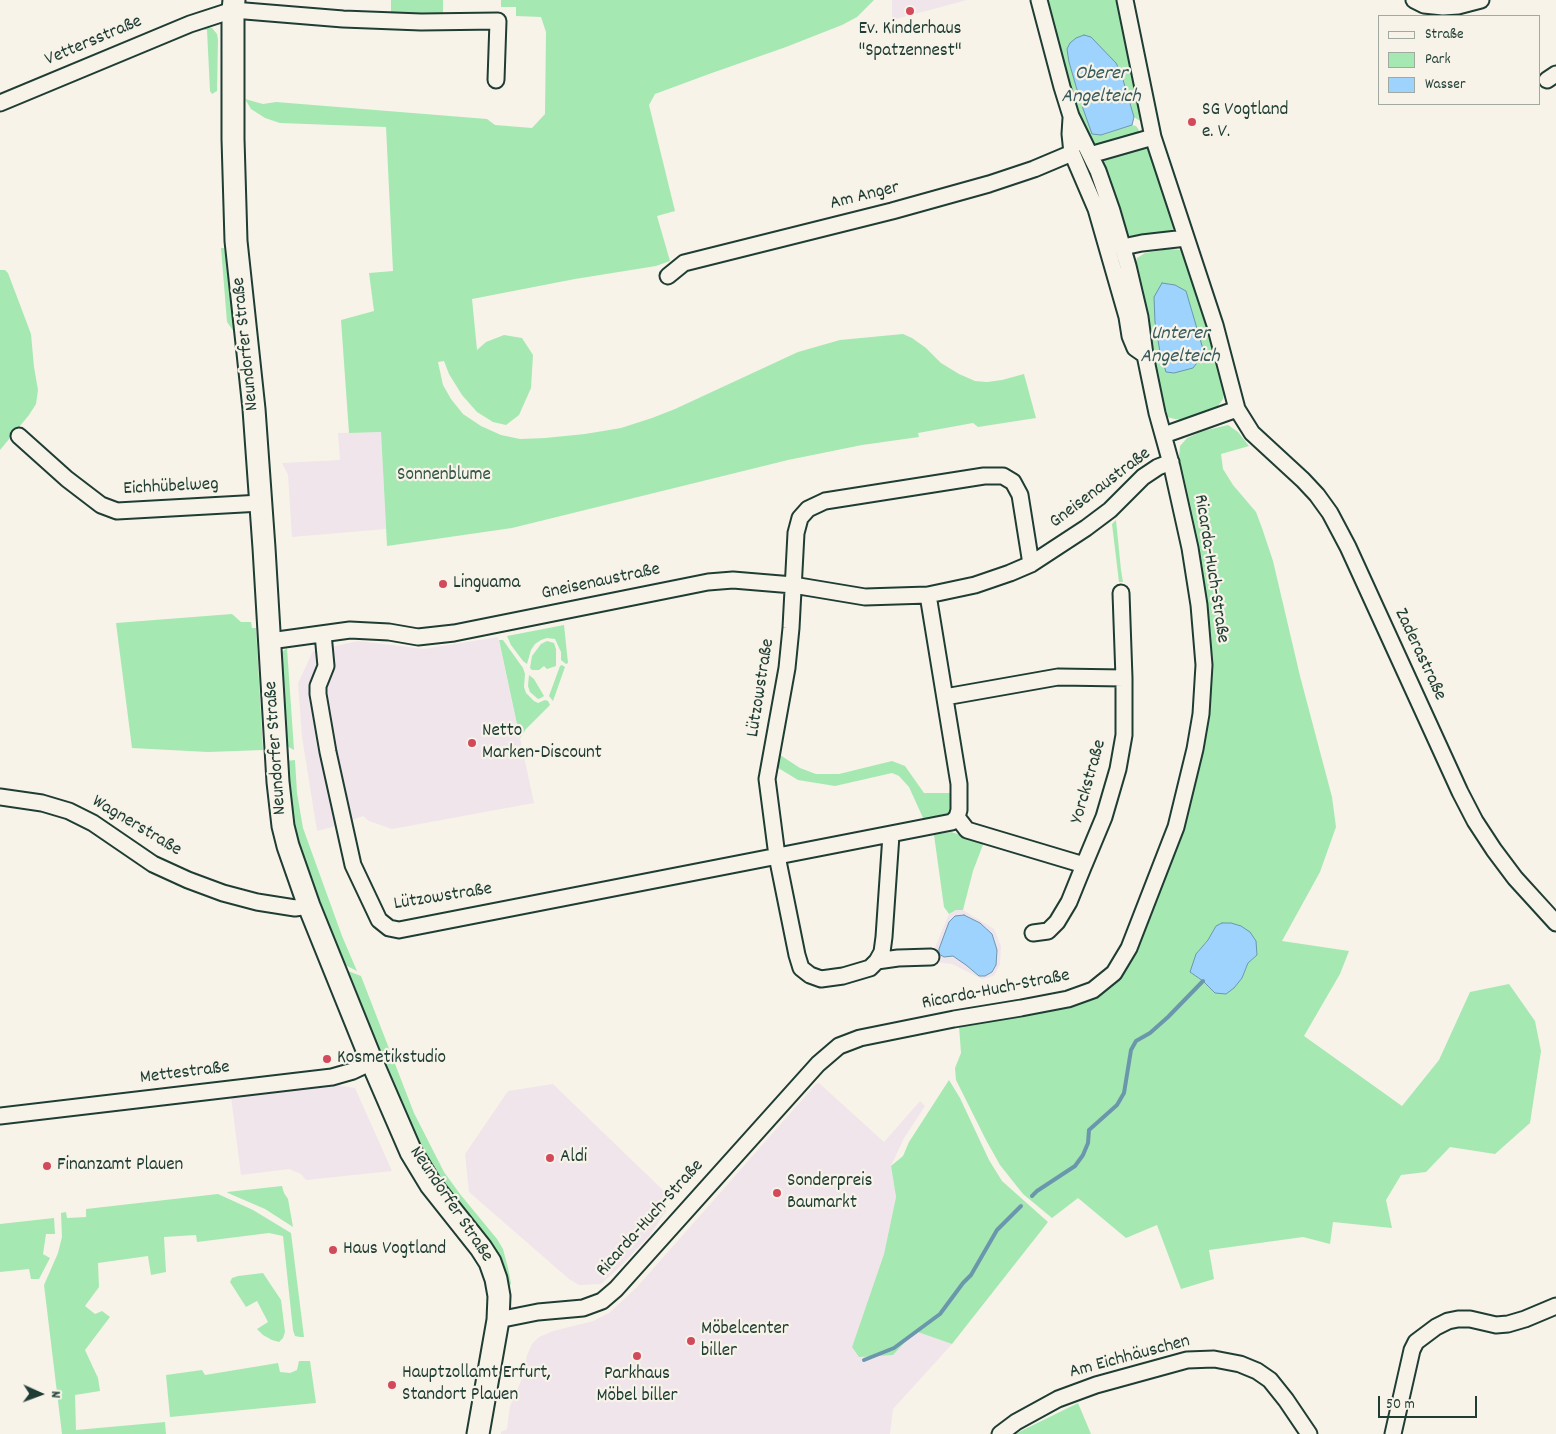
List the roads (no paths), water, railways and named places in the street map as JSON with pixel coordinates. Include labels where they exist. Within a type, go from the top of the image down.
[{"type":"street","points":[[1039,0],[1071,116],[1098,171],[1123,247],[1140,317],[1145,355],[1157,413],[1164,435],[1237,409],[1215,325],[1153,137],[1125,0]]},
{"type":"street","points":[[1414,0],[1424,5],[1443,8],[1481,0]]},
{"type":"street","points":[[234,5],[343,19],[421,22],[498,21],[496,80]]},
{"type":"street","name":"Vettersstraße","points":[[0,103],[234,5]]},
{"type":"street","name":"Neundorfer Straße","points":[[234,5],[233,139],[236,241],[254,409],[278,782],[283,826],[309,906],[372,1062],[411,1152],[431,1185],[481,1248],[490,1262],[496,1279],[498,1320],[478,1434]]},
{"type":"street","points":[[1071,116],[1072,153],[1096,209],[1128,317],[1130,336],[1135,348],[1145,355]]},
{"type":"street","points":[[1090,155],[1153,137]]},
{"type":"street","name":"Am Anger","points":[[668,276],[684,263],[892,211],[990,184],[1034,169],[1072,153]]},
{"type":"street","points":[[1123,247],[1186,238]]},
{"type":"street","name":"Zaderastraße","points":[[1237,409],[1252,433],[1303,480],[1330,513],[1348,547],[1475,821],[1515,878],[1556,923]]},
{"type":"street","name":"Ricarda-Huch-Straße","points":[[498,1320],[538,1312],[582,1308],[602,1301],[616,1289],[828,1053],[839,1046],[866,1037],[1068,999],[1093,990],[1114,972],[1129,948],[1176,827],[1195,749],[1201,714],[1204,665],[1199,606],[1190,548],[1164,435]]},
{"type":"street","name":"Eichhübelweg","points":[[20,436],[80,490],[101,505],[117,511],[261,503]]},
{"type":"street","name":"Gneisenaustraße","points":[[270,641],[350,630],[389,632],[418,637],[454,633],[708,582],[733,580],[792,585],[865,597],[928,595],[975,585],[1010,574],[1031,564],[1110,510],[1144,477],[1158,467],[1171,462]]},
{"type":"street","name":"Gneisenaustraße","points":[[792,585],[796,533],[800,518],[808,509],[824,501],[984,476],[1003,476],[1013,482],[1020,495],[1031,564]]},
{"type":"street","name":"Lützowstraße","points":[[792,585],[787,668],[768,779],[777,856],[801,968],[810,975],[821,979],[843,976],[870,968],[877,962],[898,958],[931,957]]},
{"type":"street","name":"Yorckstraße","points":[[1033,934],[1048,931],[1057,922],[1069,902],[1104,818],[1118,769],[1124,735],[1121,593]]},
{"type":"street","points":[[928,595],[959,784],[959,810],[954,820],[967,830],[1084,865]]},
{"type":"street","name":"Lützowstraße","points":[[323,634],[326,666],[318,686],[318,694],[328,752],[353,864],[379,920],[389,928],[399,930],[891,835],[954,820]]},
{"type":"street","points":[[945,697],[1058,676],[1124,678]]},
{"type":"street","name":"Wagnerstraße","points":[[0,797],[42,803],[69,811],[93,823],[153,864],[223,893],[258,902],[295,908],[309,906]]},
{"type":"street","points":[[877,962],[882,952],[884,937],[891,835]]},
{"type":"street","name":"Mettestraße","points":[[0,1116],[332,1077],[354,1071],[372,1062]]},
{"type":"street","points":[[1393,1434],[1412,1350],[1416,1342],[1436,1327],[1448,1321],[1458,1319],[1496,1325],[1508,1324],[1556,1306]]},
{"type":"street","name":"Am Eichhäuschen","points":[[1000,1434],[1016,1422],[1058,1399],[1096,1385],[1187,1360],[1214,1359],[1240,1364],[1257,1371],[1270,1380],[1309,1434]]},
{"type":"water","name":"Oberer Angelteich","points":[[1084,35],[1091,37],[1116,63],[1121,73],[1134,117],[1132,125],[1101,135],[1092,134],[1080,100],[1067,49],[1076,38]]},
{"type":"water","name":"Unterer Angelteich","points":[[1162,283],[1175,285],[1186,291],[1203,349],[1200,359],[1193,368],[1174,373],[1166,372],[1160,352],[1155,322],[1154,297]]},
{"type":"water","points":[[964,915],[980,923],[992,934],[997,950],[996,965],[992,972],[985,976],[979,976],[953,956],[944,957],[939,954],[949,922],[955,916]]},
{"type":"water","points":[[1222,923],[1241,926],[1250,932],[1256,941],[1257,955],[1248,963],[1242,978],[1226,994],[1215,993],[1190,972],[1196,954],[1208,940],[1216,926]]},
{"type":"waterway","points":[[1032,1196],[1075,1166],[1083,1155],[1088,1143],[1089,1130],[1117,1105],[1124,1093],[1131,1050],[1136,1041],[1150,1033],[1168,1017],[1203,981]]},
{"type":"waterway","points":[[864,1360],[894,1348],[940,1314],[971,1275],[997,1230],[1021,1206]]},
{"type":"place","name":"Ev. Kinderhaus \"Spatzennest\"","points":[[910,11]]},
{"type":"place","name":"SG Vogtland e. V.","points":[[1192,122]]},
{"type":"place","name":"Linguama","points":[[443,584]]},
{"type":"place","name":"Netto Marken-Discount","points":[[472,743]]},
{"type":"place","name":"Kosmetikstudio","points":[[327,1059]]},
{"type":"place","name":"Aldi","points":[[550,1158]]},
{"type":"place","name":"Finanzamt Plauen","points":[[47,1166]]},
{"type":"place","name":"Sonderpreis Baumarkt","points":[[777,1193]]},
{"type":"place","name":"Haus Vogtland","points":[[333,1250]]},
{"type":"place","name":"Möbelcenter biller","points":[[691,1341]]},
{"type":"place","name":"Parkhaus Möbel biller","points":[[637,1356]]},
{"type":"place","name":"Hauptzollamt Erfurt, Standort Plauen","points":[[392,1385]]},
{"type":"park label","name":"Sonnenblume","points":[[444,476]]}]
